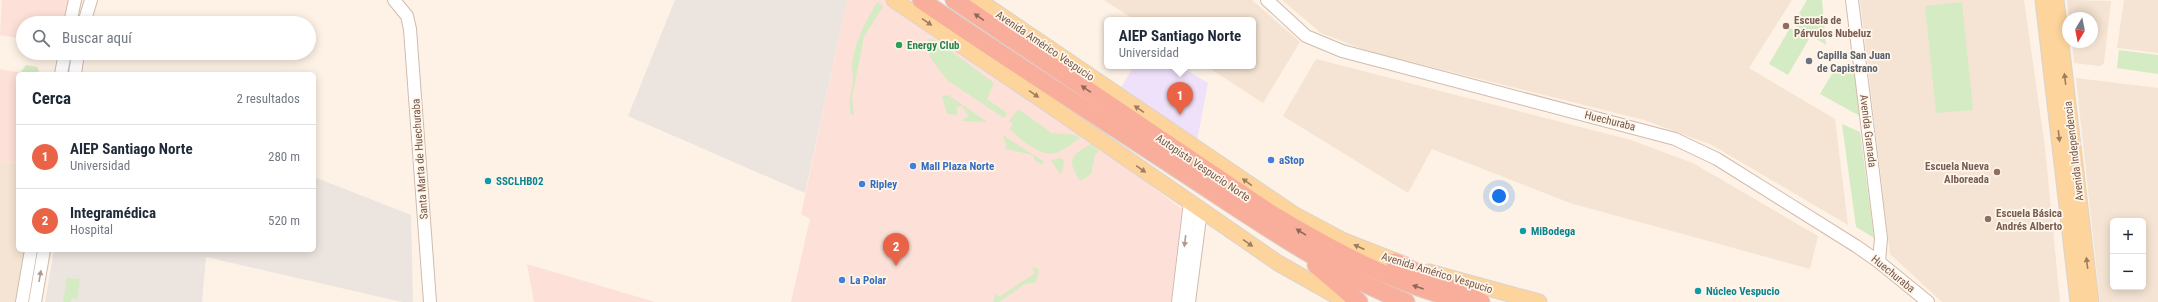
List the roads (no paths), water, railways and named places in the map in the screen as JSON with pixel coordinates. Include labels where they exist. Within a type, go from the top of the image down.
[{"type":"highway","name":"Autopista Vespucio Norte","points":[[922,0],[976,38],[1285,239],[1345,273],[1406,302]]},
{"type":"highway","name":"Autopista Vespucio Norte","points":[[954,0],[1263,208],[1307,235],[1384,275],[1436,293],[1469,302]]},
{"type":"highway","points":[[1285,239],[1359,302]]},
{"type":"highway","points":[[1395,262],[1481,302]]},
{"type":"main road","points":[[894,0],[1284,267],[1347,302]]},
{"type":"main road","name":"Avenida Américo Vespucio","points":[[978,0],[1271,200],[1344,241],[1395,262],[1539,302]]},
{"type":"main road","name":"Avenida Independencia","points":[[2043,0],[2078,302]]},
{"type":"main road","name":"Avenida Independencia","points":[[2056,0],[2092,302]]},
{"type":"street","points":[[72,16],[75,0]]},
{"type":"street","points":[[86,16],[91,0]]},
{"type":"street","name":"Santa Marta de Huechuraba","points":[[394,0],[407,16],[410,29],[430,302]]},
{"type":"street","name":"Huechuraba","points":[[1267,0],[1306,36],[1342,51],[1651,132],[1704,151],[1879,262],[1928,302]]},
{"type":"street","name":"Avenida Granada","points":[[1852,0],[1880,230],[1881,247],[1879,262]]},
{"type":"street","points":[[61,72],[64,60]]},
{"type":"street","points":[[75,72],[77,60]]},
{"type":"street","points":[[1178,302],[1195,206]]},
{"type":"street","points":[[1189,302],[1195,206]]},
{"type":"street","points":[[22,302],[31,252]]},
{"type":"street","points":[[35,302],[44,252]]},
{"type":"place","name":"Escuela de Párvulos Nubeluz","points":[[1786,26]]},
{"type":"place","name":"Energy Club","points":[[899,45]]},
{"type":"place","name":"Capilla San Juan de Capistrano","points":[[1809,61]]},
{"type":"place","name":"AIEP Santiago Norte","points":[[1180,115]]},
{"type":"place","name":"aStop","points":[[1271,160]]},
{"type":"place","name":"Mall Plaza Norte","points":[[913,166]]},
{"type":"place","name":"Escuela Nueva Alboreada","points":[[1997,172]]},
{"type":"place","name":"SSCLHB02","points":[[488,181]]},
{"type":"place","name":"Ripley","points":[[862,184]]},
{"type":"place","name":"Escuela Básica Andrés Alberto","points":[[1988,219]]},
{"type":"place","name":"MiBodega","points":[[1523,231]]},
{"type":"place","name":"Integramédica","points":[[896,266]]},
{"type":"place","name":"La Polar","points":[[842,280]]},
{"type":"place","name":"Núcleo Vespucio","points":[[1698,291]]}]
